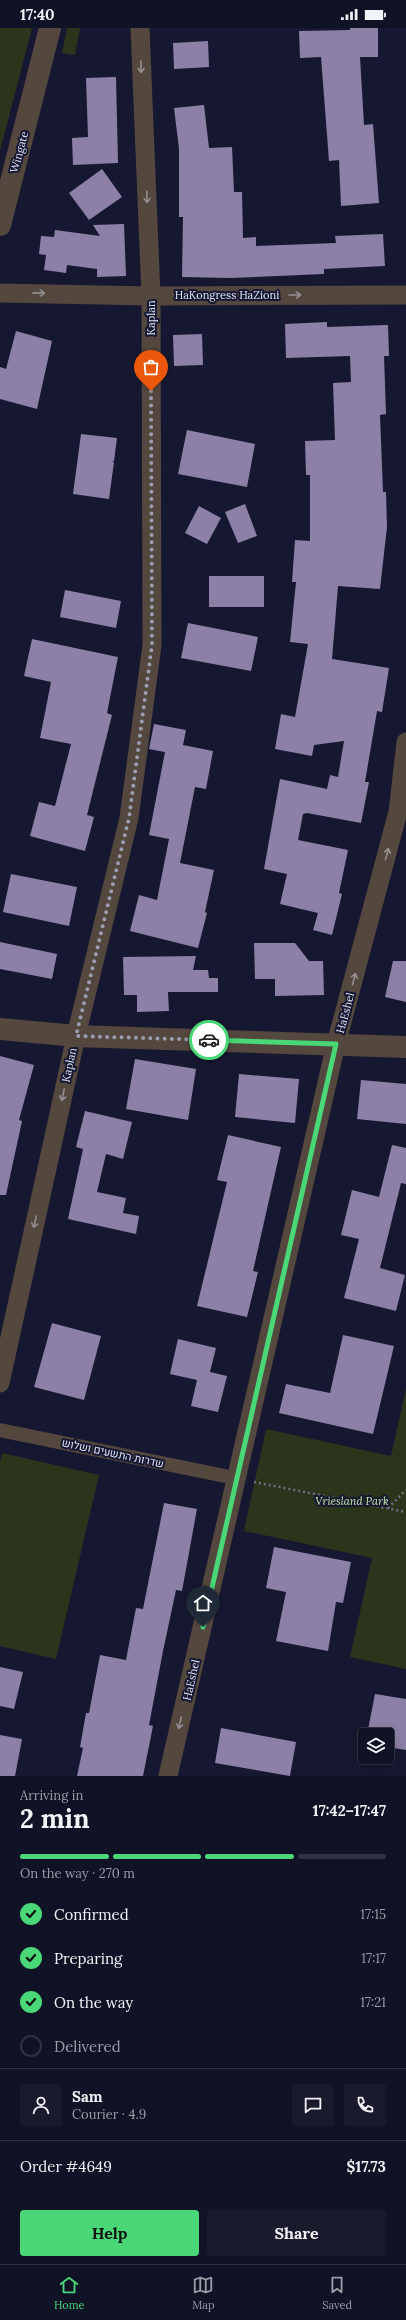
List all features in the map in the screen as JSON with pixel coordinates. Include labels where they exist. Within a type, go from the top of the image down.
[{"type":"street","name":"Wingate","points":[[38,80],[45,28]]},
{"type":"street","name":"Wingate","points":[[0,225],[50,28]]},
{"type":"street","name":"Kaplan","points":[[0,1383],[76,1036],[129,818],[152,645],[151,296],[140,28]]},
{"type":"street","name":"HaKongress HaZioni","points":[[0,292],[151,296],[406,295]]},
{"type":"street","name":"HaEshel","points":[[168,1776],[231,1477],[336,1044],[398,812],[406,742]]},
{"type":"street","points":[[0,1029],[76,1036],[406,1047]]},
{"type":"street","name":"שדרות התשעים ושלוש","points":[[0,1430],[231,1477]]},
{"type":"path","points":[[231,1477],[406,1512]]},
{"type":"path","points":[[387,1508],[406,1490]]},
{"type":"green space","points":[[0,28],[32,28],[0,151]]},
{"type":"green space","points":[[67,28],[80,28],[75,55],[62,53]]},
{"type":"green space","name":"Vriesland Park","points":[[406,1388],[406,1669],[350,1657],[372,1558],[244,1531],[266,1429],[391,1456]]},
{"type":"green space","points":[[2,1453],[99,1475],[56,1659],[0,1646],[0,1462]]},
{"type":"building","points":[[350,28],[378,28],[378,57],[360,57],[364,125],[373,124],[379,203],[341,206],[339,160],[329,161],[321,57],[300,58],[299,31],[350,30]]},
{"type":"building","points":[[208,41],[209,67],[174,69],[173,43]]},
{"type":"building","points":[[116,77],[118,163],[73,165],[72,138],[88,137],[86,78]]},
{"type":"building","points":[[204,105],[209,148],[232,147],[234,192],[242,192],[243,238],[256,237],[256,246],[336,243],[335,236],[383,234],[385,266],[324,269],[324,274],[231,278],[182,277],[183,217],[179,217],[179,149],[174,108]]},
{"type":"building","points":[[102,169],[122,197],[89,220],[69,193]]},
{"type":"building","points":[[124,224],[126,276],[97,277],[97,269],[67,265],[66,273],[44,270],[46,255],[39,254],[41,236],[54,237],[55,230],[100,236],[93,225]]},
{"type":"building","points":[[327,322],[327,327],[388,325],[389,356],[384,356],[386,414],[380,415],[383,492],[386,492],[387,527],[380,589],[338,586],[332,659],[389,668],[382,712],[377,711],[365,782],[369,782],[361,823],[307,813],[303,814],[298,840],[348,850],[339,893],[342,894],[332,935],[313,930],[318,913],[280,904],[287,874],[264,869],[280,779],[327,789],[330,775],[338,777],[344,741],[314,745],[312,756],[275,749],[281,714],[295,717],[308,644],[290,642],[296,582],[292,582],[295,540],[310,541],[310,475],[306,475],[305,441],[335,440],[333,383],[351,382],[350,356],[286,358],[285,324]]},
{"type":"building","points":[[16,331],[52,341],[37,409],[0,399],[0,367],[6,369]]},
{"type":"building","points":[[202,334],[203,365],[174,366],[173,335]]},
{"type":"building","points":[[187,430],[255,444],[247,487],[178,474]]},
{"type":"building","points":[[81,434],[117,438],[114,461],[112,461],[114,462],[109,499],[73,494]]},
{"type":"building","points":[[245,504],[257,536],[238,543],[225,512]]},
{"type":"building","points":[[199,506],[221,518],[207,544],[185,533]]},
{"type":"building","points":[[209,576],[264,576],[264,607],[209,607]]},
{"type":"building","points":[[65,590],[121,601],[116,628],[60,617]]},
{"type":"building","points":[[188,623],[258,637],[251,671],[181,658]]},
{"type":"building","points":[[32,639],[118,657],[107,713],[112,715],[87,815],[94,817],[85,851],[30,836],[39,802],[55,806],[71,744],[40,738],[51,682],[24,676]]},
{"type":"building","points":[[154,724],[186,730],[183,745],[213,751],[206,789],[195,787],[180,863],[214,870],[205,912],[207,913],[198,948],[130,931],[139,895],[157,900],[169,839],[149,835],[165,752],[149,749]]},
{"type":"building","points":[[11,874],[77,887],[69,926],[3,912]]},
{"type":"building","points":[[0,942],[57,954],[52,979],[0,969]]},
{"type":"building","points":[[254,943],[295,943],[309,961],[323,961],[324,995],[275,996],[275,979],[255,979]]},
{"type":"building","points":[[196,956],[193,970],[208,970],[209,978],[218,978],[218,992],[168,992],[169,1011],[137,1012],[137,995],[124,995],[123,957]]},
{"type":"building","points":[[393,961],[406,961],[406,1002],[385,997]]},
{"type":"building","points":[[0,1056],[34,1065],[19,1120],[22,1121],[6,1195],[0,1195]]},
{"type":"building","points":[[135,1059],[196,1069],[188,1120],[126,1109]]},
{"type":"building","points":[[239,1074],[299,1079],[295,1123],[235,1117]]},
{"type":"building","points":[[361,1080],[406,1084],[406,1124],[357,1119]]},
{"type":"building","points":[[85,1111],[132,1122],[123,1159],[106,1154],[97,1192],[126,1198],[123,1213],[139,1216],[136,1234],[68,1219],[83,1149],[76,1147]]},
{"type":"building","points":[[228,1135],[281,1147],[253,1271],[258,1272],[247,1317],[197,1306],[227,1182],[217,1180]]},
{"type":"building","points":[[392,1145],[406,1148],[406,1184],[401,1183],[380,1268],[405,1275],[396,1311],[344,1298],[359,1239],[341,1235],[352,1190],[379,1197]]},
{"type":"building","points":[[52,1323],[101,1336],[84,1400],[34,1387]]},
{"type":"building","points":[[343,1335],[394,1346],[373,1434],[279,1413],[286,1384],[330,1393]]},
{"type":"building","points":[[178,1339],[216,1348],[210,1372],[227,1376],[218,1412],[191,1406],[197,1380],[170,1374]]},
{"type":"building","points":[[164,1503],[197,1509],[182,1591],[176,1590],[163,1651],[149,1725],[153,1726],[143,1776],[77,1776],[83,1748],[80,1747],[86,1713],[89,1713],[100,1655],[126,1660],[136,1608],[143,1609]]},
{"type":"building","points":[[274,1547],[351,1562],[343,1603],[336,1602],[328,1651],[276,1641],[286,1592],[266,1588]]},
{"type":"building","points":[[0,1667],[23,1672],[14,1709],[0,1706]]},
{"type":"building","points":[[375,1694],[406,1699],[406,1750],[394,1748],[394,1728],[368,1728]]},
{"type":"building","points":[[221,1728],[296,1742],[290,1776],[215,1763]]},
{"type":"building","points":[[0,1735],[22,1739],[15,1776],[0,1776]]},
{"type":"way so far","points":[[151,391],[152,645],[129,818],[76,1036],[209,1040]]},
{"type":"route","points":[[203,1627],[336,1044],[209,1040]]}]
